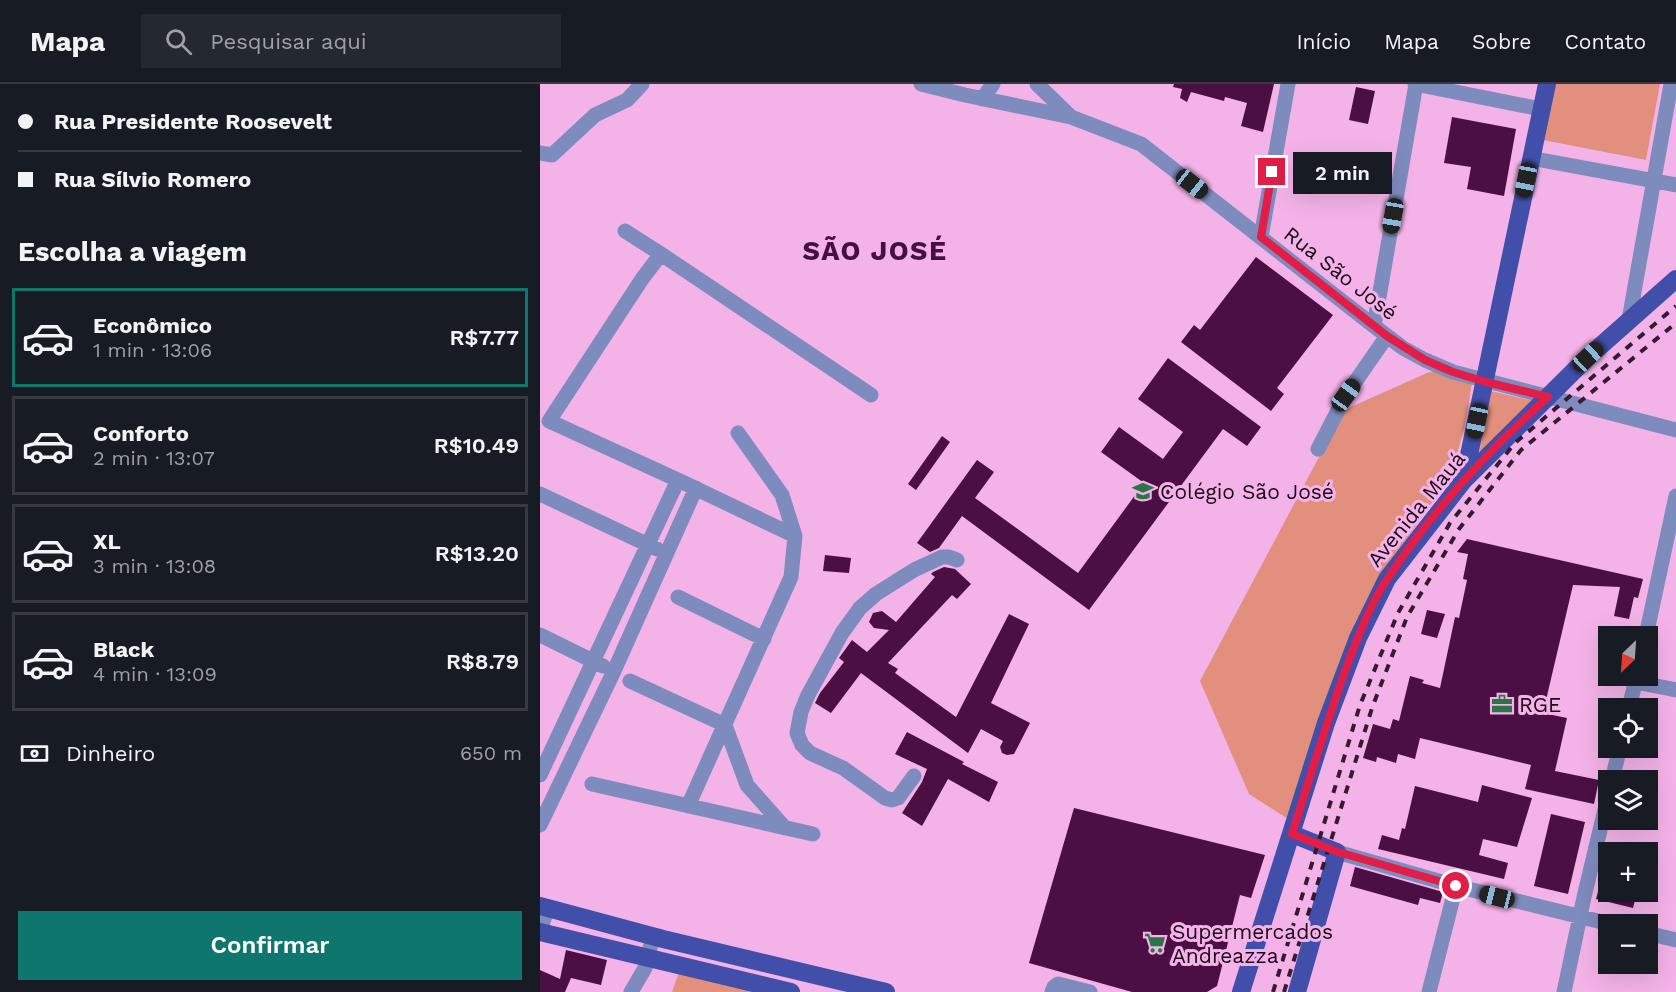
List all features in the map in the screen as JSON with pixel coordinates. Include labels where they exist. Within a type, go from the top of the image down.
[{"type":"main road","points":[[1464,480],[1546,84]]},
{"type":"main road","name":"Avenida Mauá","points":[[1241,992],[1326,723],[1358,638],[1387,579],[1464,480],[1575,369],[1676,279]]},
{"type":"main road","points":[[1292,834],[1338,852],[1297,992]]},
{"type":"main road","points":[[544,907],[653,936],[886,992]]},
{"type":"main road","points":[[540,931],[648,959],[793,992],[798,971]]},
{"type":"street","points":[[540,153],[552,154],[595,115],[627,100],[642,84]]},
{"type":"street","name":"Rua São José","points":[[921,84],[1071,117],[1141,144],[1387,336],[1425,360],[1486,382],[1676,430]]},
{"type":"street","points":[[982,99],[993,84]]},
{"type":"street","points":[[1037,84],[1071,117]]},
{"type":"street","points":[[1261,237],[1288,84]]},
{"type":"street","points":[[1374,326],[1415,84],[1541,110]]},
{"type":"street","points":[[1629,320],[1671,84]]},
{"type":"street","points":[[1530,158],[1676,185]]},
{"type":"street","points":[[625,231],[871,395]]},
{"type":"street","points":[[661,254],[544,419],[795,536]]},
{"type":"street","points":[[1318,449],[1346,395],[1387,336]]},
{"type":"street","points":[[688,806],[792,577],[795,536],[782,495],[738,433]]},
{"type":"street","points":[[559,786],[540,776],[678,480]]},
{"type":"street","points":[[540,825],[614,671],[696,488]]},
{"type":"street","points":[[540,494],[667,553]]},
{"type":"street","points":[[1648,626],[1676,496]]},
{"type":"street","points":[[659,521],[677,529]]},
{"type":"street","points":[[914,776],[898,798],[892,800],[885,798],[843,768],[810,753],[802,745],[797,733],[798,723],[808,695],[842,633],[860,608],[895,581],[929,563],[942,557],[957,560]]},
{"type":"street","points":[[678,597],[764,639]]},
{"type":"street","points":[[540,635],[614,671]]},
{"type":"street","points":[[630,681],[725,725],[747,785],[785,828]]},
{"type":"street","points":[[1658,685],[1676,690]]},
{"type":"street","points":[[592,784],[813,834]]},
{"type":"street","points":[[1564,992],[1600,830]]},
{"type":"street","points":[[1338,852],[1456,886],[1598,921]]},
{"type":"street","points":[[1429,992],[1456,886]]},
{"type":"street","points":[[540,931],[544,907]]},
{"type":"street","points":[[631,992],[645,968],[653,936]]},
{"type":"street","points":[[1658,936],[1676,940]]},
{"type":"street","points":[[1052,992],[1058,984],[1090,992]]},
{"type":"shaded area","points":[[1554,84],[1660,84],[1646,160],[1543,140]]},
{"type":"shaded area","points":[[1443,369],[1472,383],[1458,451],[1442,486],[1384,574],[1288,819],[1249,794],[1200,681],[1344,410],[1427,373]]},
{"type":"shaded area","points":[[1491,391],[1534,401],[1479,454]]},
{"type":"shaded area","points":[[680,969],[775,992],[672,992]]},
{"type":"building","points":[[1174,84],[1274,84],[1263,132],[1241,126],[1247,103],[1225,97],[1224,101],[1191,92],[1187,102],[1180,98],[1182,89],[1173,87]]},
{"type":"building","points":[[1356,87],[1375,91],[1368,124],[1349,120]]},
{"type":"building","points":[[1452,117],[1516,129],[1504,196],[1467,189],[1471,167],[1444,163]]},
{"type":"building","points":[[1256,257],[1333,315],[1277,388],[1284,394],[1271,411],[1181,342],[1194,325],[1200,330]]},
{"type":"building","points":[[1168,358],[1261,427],[1247,446],[1223,429],[1089,610],[962,516],[939,548],[930,552],[917,543],[977,460],[994,472],[975,498],[1078,573],[1144,483],[1101,452],[1119,427],[1163,459],[1183,432],[1138,399]]},
{"type":"building","points":[[942,436],[950,442],[916,490],[908,484]]},
{"type":"building","points":[[1467,539],[1643,579],[1638,598],[1634,597],[1629,619],[1614,616],[1620,587],[1573,585],[1543,713],[1567,718],[1555,771],[1598,780],[1594,804],[1525,789],[1531,765],[1420,738],[1415,759],[1398,754],[1396,763],[1377,757],[1376,762],[1363,758],[1373,724],[1390,729],[1393,719],[1399,721],[1410,676],[1424,680],[1422,683],[1440,688],[1455,617],[1459,618],[1467,580],[1463,579],[1468,554],[1457,552]]},
{"type":"building","points":[[825,555],[851,558],[849,573],[823,571]]},
{"type":"building","points":[[944,567],[955,569],[971,584],[957,599],[952,595],[888,663],[898,669],[895,673],[956,717],[1009,614],[1029,624],[991,703],[1030,723],[1014,754],[1002,753],[1000,747],[1003,741],[981,729],[968,753],[861,673],[831,713],[815,703],[844,662],[839,658],[852,640],[867,652],[889,630],[874,628],[869,622],[873,613],[882,611],[896,622],[935,577],[931,574]]},
{"type":"building","points":[[1427,610],[1445,614],[1437,638],[1421,634]]},
{"type":"building","points":[[907,732],[998,782],[989,802],[948,779],[922,826],[902,813],[922,782],[927,769],[895,754]]},
{"type":"building","points":[[1482,785],[1532,798],[1517,847],[1483,839],[1479,855],[1508,863],[1504,879],[1378,849],[1382,835],[1399,840],[1402,828],[1405,829],[1415,786],[1478,802]]},
{"type":"building","points":[[1074,808],[1265,855],[1251,898],[1240,895],[1217,986],[1207,992],[1132,992],[1029,963]]},
{"type":"building","points":[[1551,814],[1585,822],[1568,894],[1534,886]]},
{"type":"building","points":[[1355,867],[1443,892],[1440,903],[1420,898],[1418,905],[1350,886]]},
{"type":"building","points":[[1608,902],[1634,902],[1633,908]]},
{"type":"building","points":[[566,950],[607,960],[601,985],[571,978],[565,992],[540,992],[540,970],[560,979]]},
{"type":"railway","points":[[1273,992],[1360,705],[1398,613],[1450,523],[1515,443],[1676,306]]},
{"type":"railway","points":[[1284,992],[1372,708],[1407,617],[1459,529],[1521,450],[1676,323]]},
{"type":"place","name":"Colégio São José","points":[[1143,491]]},
{"type":"place","name":"RGE","points":[[1502,704]]},
{"type":"place","name":"Supermercados Andreazza","points":[[1155,943]]},
{"type":"district","name":"SÃO JOSÉ","points":[[875,251]]},
{"type":"route","points":[[1272,172],[1261,237],[1403,348],[1453,372],[1548,397],[1521,421],[1464,480],[1387,579],[1358,638],[1326,723],[1292,834],[1338,852],[1456,886]]}]
